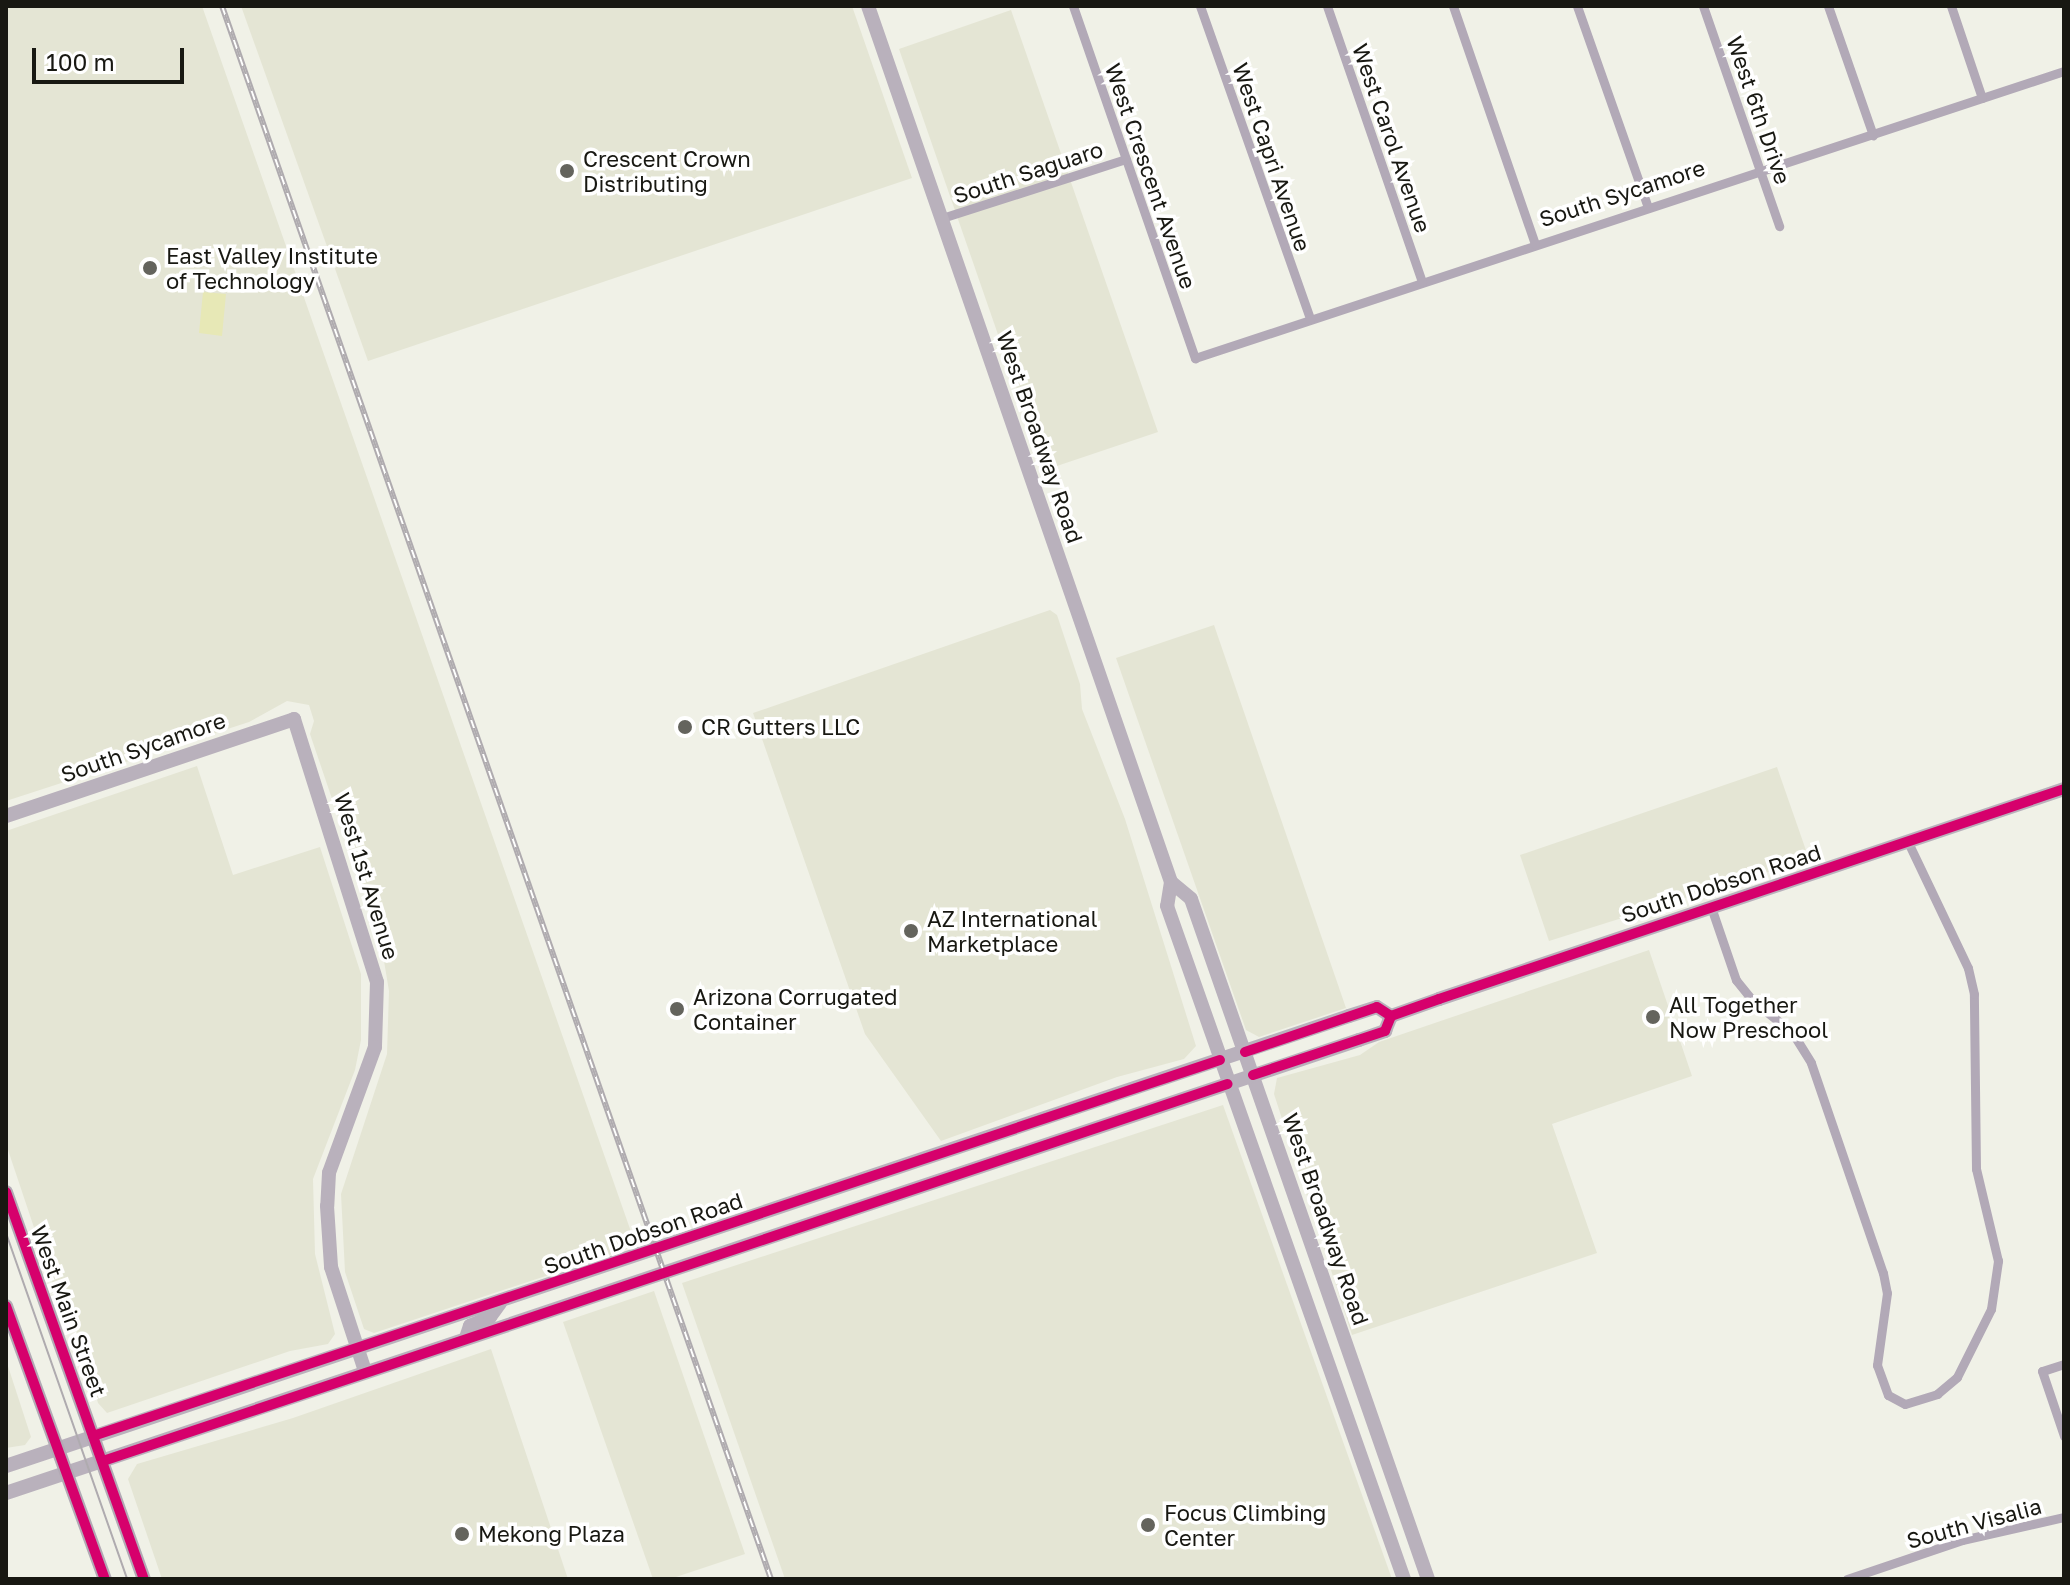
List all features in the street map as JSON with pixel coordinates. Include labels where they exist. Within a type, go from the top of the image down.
[{"type":"main road","name":"West Broadway Road","points":[[868,6],[1171,882],[1167,906],[1404,1579]]},
{"type":"main road","name":"South Sycamore","points":[[6,816],[294,719]]},
{"type":"main road","name":"West 1st Avenue","points":[[294,719],[377,982],[375,1047],[328,1182],[331,1267],[365,1371]]},
{"type":"main road","name":"South Dobson Road","points":[[6,1493],[1385,1031],[1391,1016],[2064,789]]},
{"type":"main road","name":"West Broadway Road","points":[[1171,882],[1191,899],[1428,1579]]},
{"type":"main road","name":"South Dobson Road","points":[[6,1466],[1377,1007],[1391,1016]]},
{"type":"main road","name":"West Main Street","points":[[6,1192],[144,1579]]},
{"type":"main road","points":[[466,1338],[470,1326],[490,1317],[500,1303]]},
{"type":"main road","points":[[6,1306],[105,1579]]},
{"type":"street","name":"West Crescent Avenue","points":[[1073,6],[1195,358]]},
{"type":"street","name":"West Capri Avenue","points":[[1200,6],[1310,319]]},
{"type":"street","name":"West Carol Avenue","points":[[1327,6],[1422,282]]},
{"type":"street","points":[[1453,6],[1535,244]]},
{"type":"street","points":[[1577,6],[1648,208]]},
{"type":"street","name":"West 6th Drive","points":[[1703,6],[1779,226]]},
{"type":"street","points":[[1828,6],[1873,135]]},
{"type":"street","points":[[1951,6],[1982,98]]},
{"type":"street","name":"South Sycamore","points":[[1195,358],[2064,71]]},
{"type":"street","name":"South Saguaro","points":[[942,218],[1126,159]]},
{"type":"street","points":[[1711,907],[1736,980],[1804,1046],[1885,1283],[1876,1354],[1888,1395],[1905,1404],[1950,1386],[1993,1301],[1998,1261],[1975,1160],[1974,994],[1968,968],[1908,842]]},
{"type":"street","points":[[2064,1364],[2042,1371],[2064,1436]]},
{"type":"street","name":"South Visalia","points":[[1847,1579],[1962,1540],[2064,1517]]},
{"type":"shaded area","points":[[6,6],[202,6],[636,1246],[374,1333],[364,1329],[345,1272],[341,1194],[387,1054],[389,991],[381,943],[310,734],[314,721],[309,705],[287,701],[249,722],[6,801]]},
{"type":"shaded area","points":[[241,6],[852,6],[912,178],[368,361]]},
{"type":"shaded area","points":[[1011,10],[1158,432],[1045,470],[899,49]]},
{"type":"shaded area","points":[[1050,610],[1057,615],[1080,684],[1082,709],[1125,819],[1196,1046],[1184,1059],[1117,1077],[941,1141],[865,1034],[753,713]]},
{"type":"shaded area","points":[[1214,625],[1346,1008],[1259,1037],[1246,1030],[1116,658]]},
{"type":"shaded area","points":[[197,766],[233,875],[320,847],[361,974],[361,1040],[355,1070],[313,1179],[315,1254],[335,1334],[328,1344],[290,1351],[107,1413],[98,1403],[73,1318],[62,1311],[6,1144],[6,831]]},
{"type":"shaded area","points":[[1777,767],[1809,859],[1549,941],[1520,855]]},
{"type":"shaded area","points":[[1649,950],[1692,1076],[1552,1124],[1597,1253],[1352,1335],[1274,1094],[1277,1078],[1360,1055],[1379,1042]]},
{"type":"shaded area","points":[[1223,1105],[1392,1579],[785,1579],[682,1283]]},
{"type":"shaded area","points":[[654,1291],[745,1554],[670,1579],[653,1579],[563,1322]]},
{"type":"shaded area","points":[[491,1349],[568,1579],[162,1579],[128,1479],[137,1464],[293,1418]]},
{"type":"shaded area","points":[[6,1360],[31,1437],[25,1445],[6,1448]]},
{"type":"green space","points":[[203,292],[226,294],[222,336],[199,333]]},
{"type":"tram line","points":[[6,1233],[127,1579]]},
{"type":"railway","points":[[222,6],[771,1579]]},
{"type":"cycle path","points":[[1253,1075],[1385,1031],[1391,1016],[1439,999],[2064,789]]},
{"type":"cycle path","points":[[1245,1052],[1377,1007],[1391,1016]]},
{"type":"cycle path","points":[[93,1436],[1220,1060]]},
{"type":"cycle path","points":[[103,1461],[1228,1084]]},
{"type":"cycle path","points":[[6,1192],[144,1579]]},
{"type":"cycle path","points":[[6,1306],[105,1579]]},
{"type":"place","name":"Crescent Crown Distributing","points":[[567,171]]},
{"type":"place","name":"East Valley Institute of Technology","points":[[150,268]]},
{"type":"place","name":"CR Gutters LLC","points":[[685,727]]},
{"type":"place","name":"AZ International Marketplace","points":[[911,931]]},
{"type":"place","name":"Arizona Corrugated Container","points":[[677,1009]]},
{"type":"place","name":"All Together Now Preschool","points":[[1653,1017]]},
{"type":"place","name":"Focus Climbing Center","points":[[1148,1525]]},
{"type":"place","name":"Mekong Plaza","points":[[462,1534]]}]
